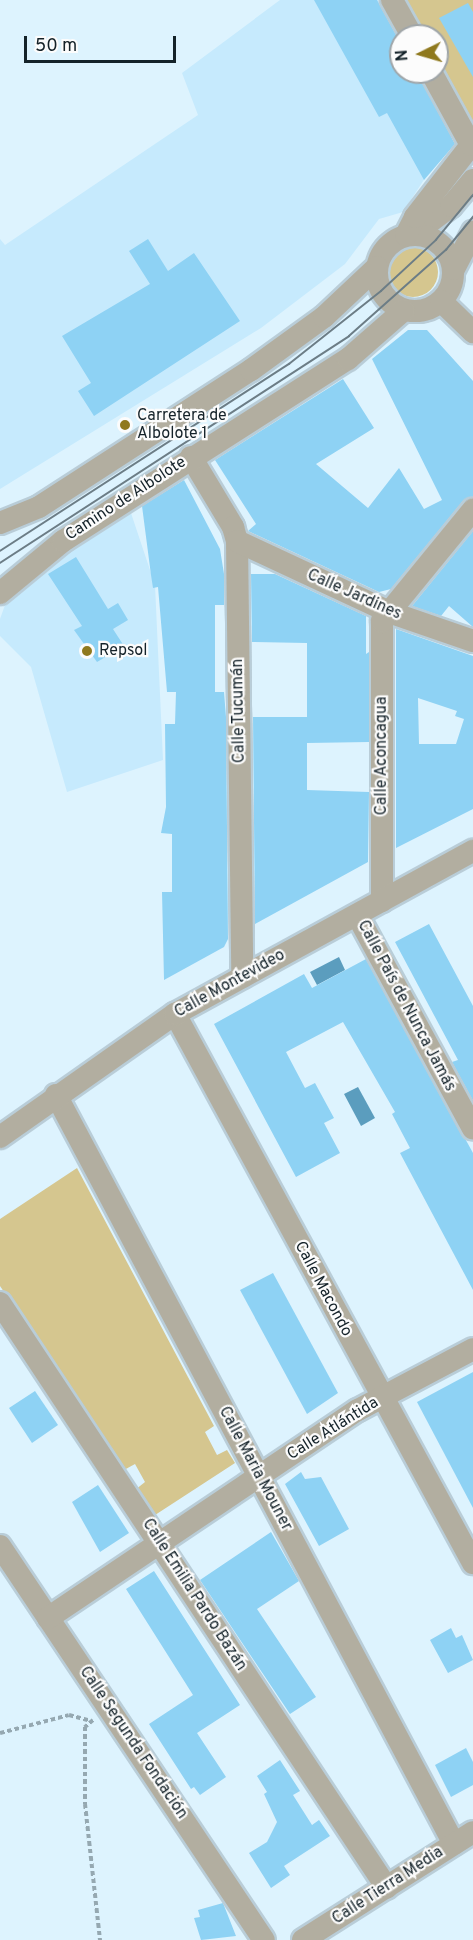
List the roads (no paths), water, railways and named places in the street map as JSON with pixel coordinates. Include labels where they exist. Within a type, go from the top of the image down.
[{"type":"street","points":[[392,0],[405,24]]},
{"type":"street","points":[[410,234],[415,217],[471,145],[438,84]]},
{"type":"street","points":[[0,524],[39,507],[251,370],[324,317],[377,267],[382,253],[451,206],[473,180]]},
{"type":"street","points":[[377,267],[381,291],[404,310],[417,312],[441,301],[453,280],[454,268],[473,232]]},
{"type":"street","points":[[410,234],[436,240],[449,254],[454,268]]},
{"type":"street","points":[[441,301],[473,332]]},
{"type":"street","name":"Camino de Albolote","points":[[0,593],[63,540],[348,359],[404,310]]},
{"type":"street","name":"Calle Tucumán","points":[[191,457],[233,527],[237,542],[242,977]]},
{"type":"street","points":[[389,612],[473,510]]},
{"type":"street","name":"Calle Jardines","points":[[237,542],[389,612],[473,641]]},
{"type":"street","name":"Calle Aconcagua","points":[[382,901],[382,621],[389,612]]},
{"type":"street","name":"Calle Montevideo","points":[[0,1137],[56,1095],[175,1014],[473,851]]},
{"type":"street","name":"Calle País de Nunca Jamás","points":[[357,915],[473,1129]]},
{"type":"street","name":"Calle Macondo","points":[[175,1014],[473,1563]]},
{"type":"street","name":"Calle Maria Mouner","points":[[56,1095],[454,1844]]},
{"type":"street","name":"Calle Emilia Pardo Bazán","points":[[0,1303],[387,1888]]},
{"type":"street","name":"Calle Atlántida","points":[[48,1618],[259,1476],[382,1398],[473,1349]]},
{"type":"street","name":"Calle Segunda Fondación","points":[[0,1546],[48,1618],[101,1714],[264,1940]]},
{"type":"street","name":"Calle Tierra Media","points":[[303,1940],[473,1832]]},
{"type":"water","points":[[339,957],[345,970],[317,985],[310,972]]},
{"type":"water","points":[[358,1087],[375,1118],[361,1126],[344,1094]]},
{"type":"tram line","points":[[0,551],[289,364],[381,291],[436,240],[473,195]]},
{"type":"tram line","points":[[0,563],[349,336],[446,250],[473,217]]},
{"type":"place","name":"Carretera de Albolote 1","points":[[125,425]]},
{"type":"place","name":"Repsol","points":[[87,651]]}]
